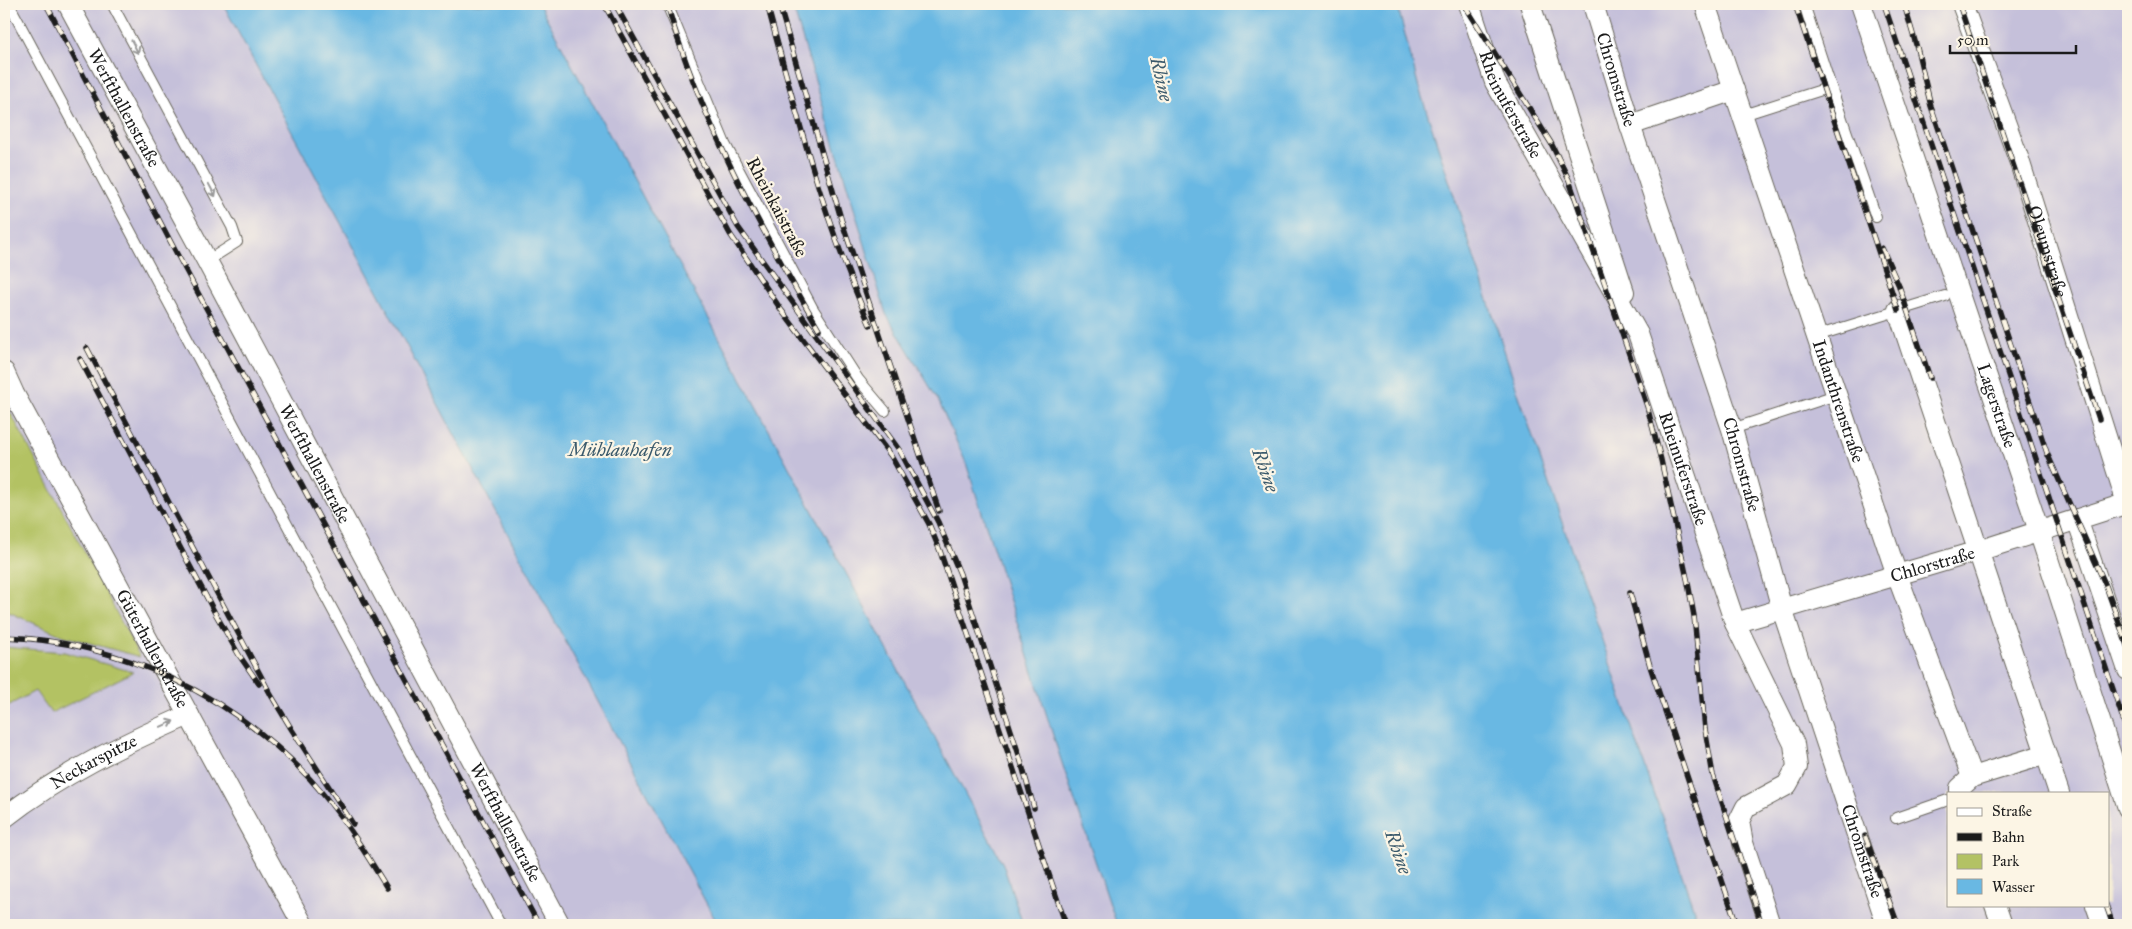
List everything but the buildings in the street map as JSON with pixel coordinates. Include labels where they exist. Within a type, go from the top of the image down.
[{"type":"street","name":"Werfthallenstraße","points":[[68,4],[207,261],[560,925]]},
{"type":"street","name":"Rheinuferstraße","points":[[1469,4],[1495,82],[1638,334],[1736,623],[1794,744],[1798,767],[1787,785],[1746,807],[1739,820],[1743,843],[1770,925]]},
{"type":"street","points":[[1530,4],[1638,334]]},
{"type":"street","name":"Chromstraße","points":[[1593,4],[1630,125],[1732,429],[1782,609],[1888,925]]},
{"type":"street","name":"Indanthrenstraße","points":[[1705,4],[1966,785]]},
{"type":"street","name":"Lagerstraße","points":[[1861,4],[2039,531],[2128,808]]},
{"type":"street","name":"Oleumstraße","points":[[1962,4],[2018,160],[2128,503]]},
{"type":"street","points":[[1630,125],[1734,90]]},
{"type":"street","points":[[1898,310],[2059,792]]},
{"type":"street","name":"Güterhallenstraße","points":[[4,372],[14,394],[303,925]]},
{"type":"street","name":"Chlorstraße","points":[[1736,623],[1978,551],[2128,503]]},
{"type":"street","points":[[2076,519],[2128,670]]},
{"type":"street","name":"Neckarspitze","points":[[4,818],[58,782],[156,729],[189,715]]},
{"type":"street","points":[[1966,785],[2046,754]]},
{"type":"street","points":[[1995,906],[2002,925]]},
{"type":"street","points":[[2096,906],[2103,925]]},
{"type":"lane","points":[[9,4],[501,925]]},
{"type":"lane","points":[[112,4],[232,227],[237,242],[207,261]]},
{"type":"lane","name":"Rheinkaistraße","points":[[667,4],[725,144],[804,292],[858,379],[886,411]]},
{"type":"lane","points":[[1804,4],[1876,217]]},
{"type":"lane","points":[[1742,115],[1831,87]]},
{"type":"lane","points":[[1816,336],[1945,296]]},
{"type":"lane","points":[[1732,429],[1836,395]]},
{"type":"lane","points":[[1896,818],[1947,800]]},
{"type":"shaded area","points":[[4,4],[223,4],[718,925],[4,925]]},
{"type":"shaded area","points":[[539,4],[792,4],[886,314],[938,400],[966,463],[1061,760],[1117,925],[1023,925],[1003,864]]},
{"type":"shaded area","points":[[1397,4],[2128,4],[2128,925],[1699,925],[1520,399],[1419,88]]},
{"type":"green space","points":[[4,400],[140,657],[61,635],[4,610]]},
{"type":"green space","points":[[4,647],[64,652],[133,672],[51,713],[35,691],[4,708]]},
{"type":"water","name":"Mühlauhafen","points":[[223,4],[539,4],[1003,864],[1023,925],[718,925]]},
{"type":"water","name":"Rhine","points":[[792,4],[1397,4],[1419,88],[1520,399],[1699,925],[1117,925],[1061,760],[966,463],[938,400],[886,314]]},
{"type":"railway","points":[[46,4],[177,254],[539,925]]},
{"type":"railway","points":[[604,4],[730,234],[782,311],[891,456],[929,524],[940,551],[1066,925]]},
{"type":"railway","points":[[615,4],[738,227],[900,451],[938,522],[960,574],[1020,758],[1034,808]]},
{"type":"railway","points":[[667,4],[696,89],[733,171],[753,211],[819,329]]},
{"type":"railway","points":[[767,4],[800,126],[825,207],[870,325]]},
{"type":"railway","points":[[779,4],[842,222],[939,511]]},
{"type":"railway","points":[[1464,4],[1551,143],[1569,180],[1647,406],[1661,460],[1694,616],[1705,729],[1713,775],[1762,925]]},
{"type":"railway","points":[[1795,4],[1898,310]]},
{"type":"railway","points":[[1884,4],[2128,734]]},
{"type":"railway","points":[[1904,4],[1931,106],[2047,453],[2106,586],[2128,648]]},
{"type":"railway","points":[[1959,4],[2099,419]]},
{"type":"railway","points":[[1882,248],[1899,286],[1930,378]]},
{"type":"railway","points":[[87,348],[271,695],[353,824]]},
{"type":"railway","points":[[80,359],[215,613],[239,655],[259,684]]},
{"type":"railway","points":[[1630,593],[1650,666],[1737,925]]},
{"type":"railway","points":[[4,637],[47,641],[89,649],[131,662],[171,678],[209,698],[245,722],[279,749],[310,779],[351,832],[387,888]]},
{"type":"railway","points":[[1865,836],[1898,925]]},
{"type":"railway","points":[[2106,906],[2113,925]]}]
